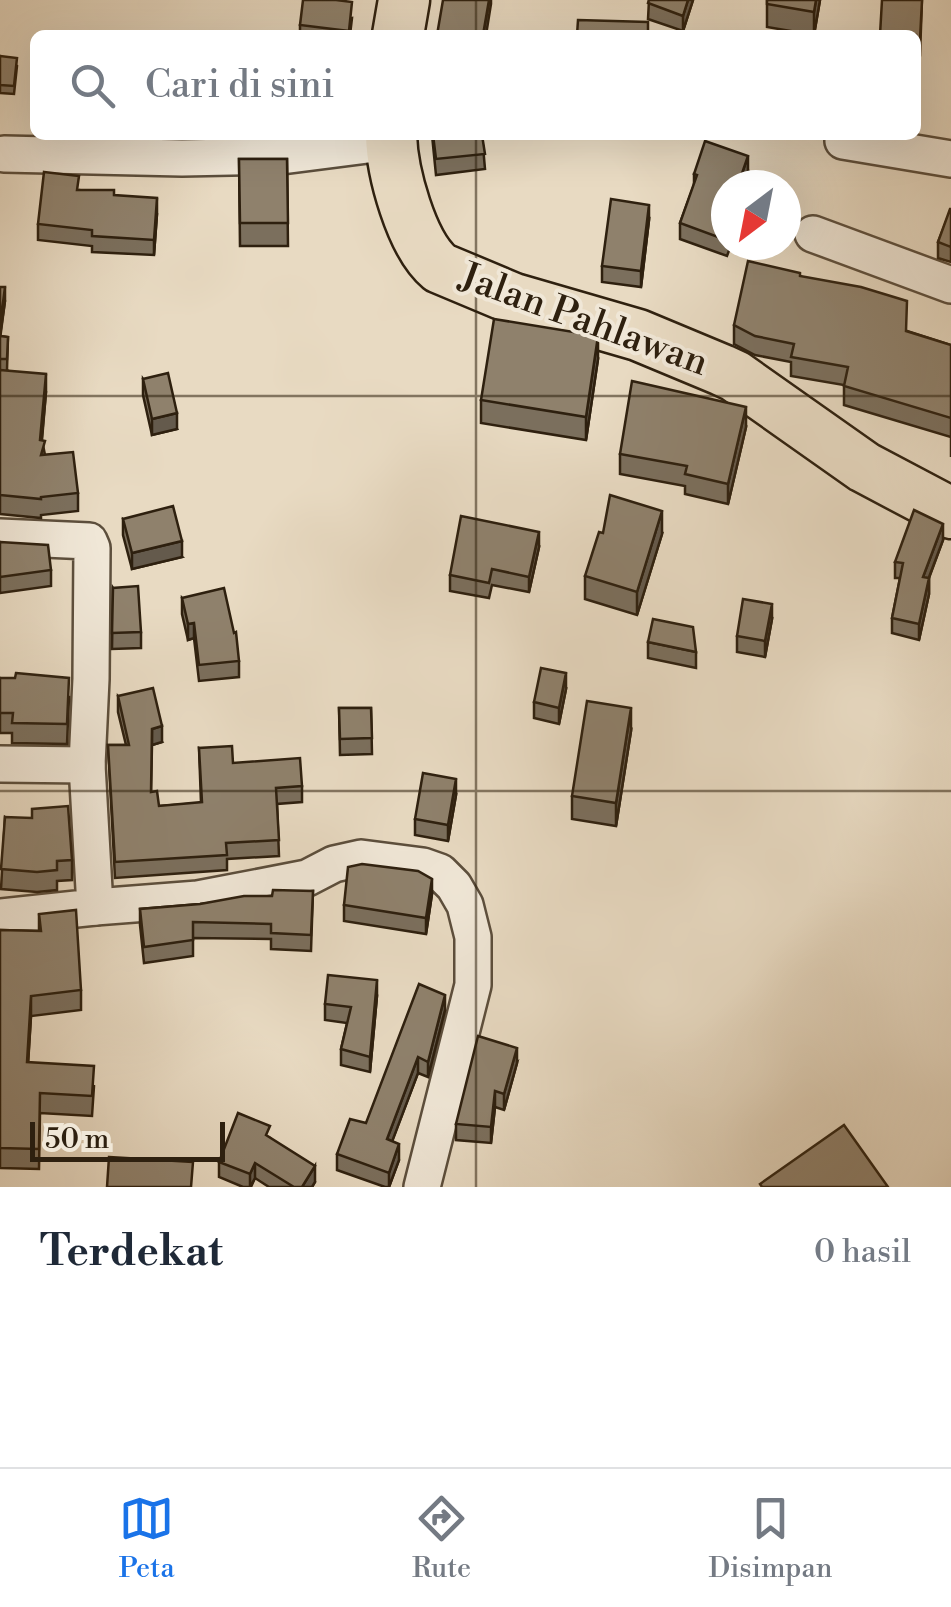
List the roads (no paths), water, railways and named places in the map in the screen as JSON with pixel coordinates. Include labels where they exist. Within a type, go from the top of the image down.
[{"type":"highway","points":[[399,30],[404,0]]},
{"type":"highway","name":"Jalan Pahlawan","points":[[391,140],[404,206],[418,239],[440,268],[514,299],[638,336],[722,370],[864,466],[951,514]]},
{"type":"street","points":[[391,0],[404,0]]},
{"type":"street","points":[[4,154],[282,156],[379,140]]},
{"type":"street","points":[[843,141],[951,159]]},
{"type":"street","points":[[813,234],[951,285]]},
{"type":"street","points":[[0,536],[89,541],[92,548],[87,765],[95,907]]},
{"type":"street","points":[[0,764],[87,765]]},
{"type":"street","points":[[0,917],[198,899],[307,878],[334,864],[361,858],[440,872],[465,905],[472,937],[473,985],[422,1187]]}]
